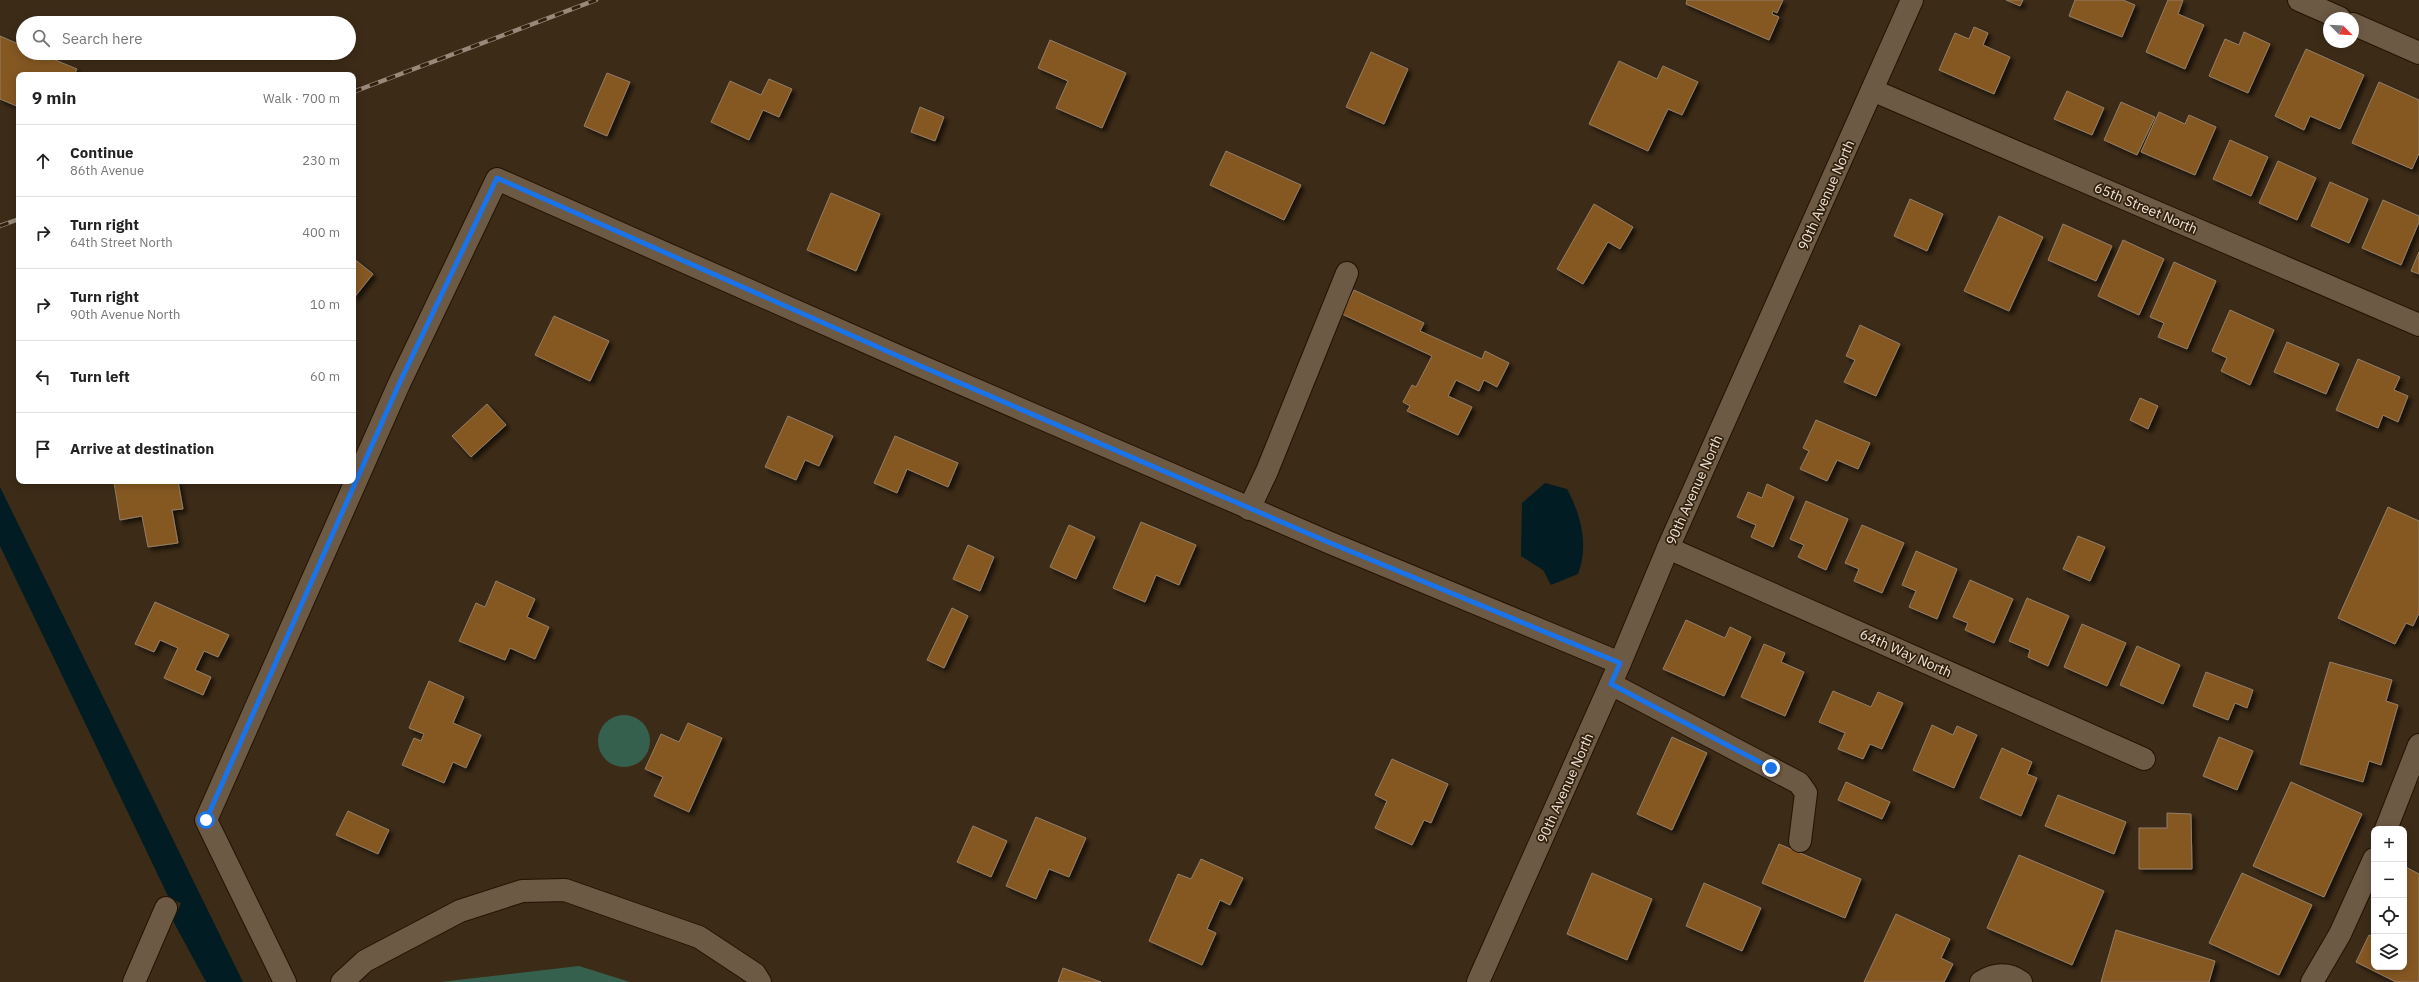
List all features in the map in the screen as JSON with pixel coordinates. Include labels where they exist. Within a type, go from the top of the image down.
[{"type":"street","name":"90th Avenue North","points":[[1478,982],[1611,684],[1668,548],[1912,0]]},
{"type":"street","points":[[2300,0],[2327,12]]},
{"type":"street","points":[[2359,27],[2419,53]]},
{"type":"street","name":"65th Street North","points":[[1872,90],[2419,325]]},
{"type":"street","points":[[356,481],[399,384],[497,178],[916,364],[1249,508],[1620,663]]},
{"type":"street","points":[[1249,508],[1267,471],[1347,273]]},
{"type":"street","points":[[285,982],[206,820],[355,484]]},
{"type":"street","name":"64th Way North","points":[[1668,548],[2144,759]]},
{"type":"street","points":[[1611,684],[1799,783],[1806,793],[1800,841]]},
{"type":"street","points":[[2387,826],[2419,745]]},
{"type":"street","points":[[2312,982],[2340,934],[2373,862]]},
{"type":"street","points":[[342,982],[365,962],[460,911],[522,891],[565,890],[699,937],[756,974],[760,982]]},
{"type":"street","points":[[134,982],[166,908]]},
{"type":"street","points":[[1981,982],[1989,977],[1999,975],[2008,976],[2021,982]]},
{"type":"green space","points":[[624,715],[634,717],[642,723],[648,731],[650,741],[648,751],[642,759],[634,765],[624,767],[614,765],[606,759],[600,751],[598,741],[600,731],[606,723],[614,717]]},
{"type":"green space","points":[[579,966],[630,982],[440,982]]},
{"type":"water","points":[[1545,483],[1567,489],[1580,520],[1583,541],[1583,552],[1578,574],[1551,585],[1543,570],[1521,556],[1522,503]]},
{"type":"water","points":[[0,487],[243,982],[206,982],[173,921],[181,903],[169,898],[0,546]]},
{"type":"building","points":[[1687,0],[1783,0],[1777,13],[1773,11],[1772,14],[1779,17],[1769,40],[1686,4]]},
{"type":"building","points":[[2006,0],[2023,0],[2020,6]]},
{"type":"building","points":[[2075,0],[2123,0],[2135,5],[2122,37],[2069,16]]},
{"type":"building","points":[[2168,0],[2183,0],[2178,14],[2204,25],[2185,69],[2146,52]]},
{"type":"building","points":[[1974,27],[1988,33],[1983,45],[2010,57],[1994,94],[1939,70],[1955,33],[1969,39]]},
{"type":"building","points":[[2244,32],[2270,44],[2248,93],[2209,76],[2225,39],[2239,45]]},
{"type":"building","points":[[0,36],[16,43],[16,60],[55,60],[77,69],[76,72],[16,72],[16,106],[0,99]]},
{"type":"building","points":[[1050,40],[1126,73],[1102,128],[1056,108],[1068,81],[1038,68]]},
{"type":"building","points":[[2306,49],[2364,75],[2340,129],[2310,116],[2304,130],[2275,116]]},
{"type":"building","points":[[1371,52],[1408,69],[1384,124],[1346,107]]},
{"type":"building","points":[[1619,61],[1657,79],[1663,66],[1698,82],[1682,115],[1668,109],[1648,151],[1589,124]]},
{"type":"building","points":[[607,73],[630,82],[607,136],[584,126]]},
{"type":"building","points":[[769,79],[792,89],[779,117],[763,110],[749,140],[711,122],[730,81],[761,95]]},
{"type":"building","points":[[2379,82],[2419,100],[2419,153],[2412,169],[2352,143]]},
{"type":"building","points":[[2067,91],[2104,108],[2092,135],[2054,119]]},
{"type":"building","points":[[2121,102],[2155,117],[2137,155],[2104,140]]},
{"type":"building","points":[[920,107],[944,117],[935,141],[911,132]]},
{"type":"building","points":[[2159,112],[2185,124],[2189,115],[2216,127],[2195,175],[2141,152]]},
{"type":"building","points":[[2230,140],[2268,157],[2251,196],[2213,179]]},
{"type":"building","points":[[1226,151],[1301,185],[1284,220],[1210,185]]},
{"type":"building","points":[[2278,161],[2316,178],[2297,220],[2259,203]]},
{"type":"building","points":[[2330,182],[2368,199],[2349,243],[2311,226]]},
{"type":"building","points":[[831,193],[880,214],[856,271],[807,250]]},
{"type":"building","points":[[1910,199],[1943,214],[1927,251],[1894,236]]},
{"type":"building","points":[[2383,200],[2419,216],[2419,222],[2401,265],[2362,248]]},
{"type":"building","points":[[1594,204],[1633,227],[1620,249],[1608,242],[1583,284],[1557,269]]},
{"type":"building","points":[[1999,216],[2043,237],[2009,311],[1964,291]]},
{"type":"building","points":[[2063,224],[2112,246],[2096,281],[2048,260]]},
{"type":"building","points":[[2123,240],[2164,259],[2139,315],[2098,296]]},
{"type":"building","points":[[2419,252],[2419,274],[2411,271]]},
{"type":"building","points":[[356,260],[373,274],[356,295]]},
{"type":"building","points":[[2174,262],[2216,281],[2187,349],[2158,337],[2164,323],[2150,317]]},
{"type":"building","points":[[1354,290],[1424,323],[1420,331],[1482,359],[1485,351],[1509,363],[1497,387],[1484,380],[1479,391],[1456,380],[1448,396],[1472,407],[1458,435],[1407,411],[1410,406],[1403,402],[1412,385],[1416,387],[1432,356],[1342,314]]},
{"type":"building","points":[[2230,310],[2274,330],[2250,385],[2221,371],[2227,358],[2212,351]]},
{"type":"building","points":[[554,316],[609,341],[590,381],[535,355]]},
{"type":"building","points":[[1860,325],[1900,344],[1876,396],[1844,382],[1855,360],[1846,356]]},
{"type":"building","points":[[2287,342],[2339,364],[2326,394],[2274,372]]},
{"type":"building","points":[[2358,359],[2400,377],[2394,390],[2408,396],[2398,422],[2383,415],[2378,428],[2336,410]]},
{"type":"building","points":[[2140,398],[2158,406],[2148,429],[2130,420]]},
{"type":"building","points":[[487,404],[506,425],[471,457],[452,436]]},
{"type":"building","points":[[788,416],[833,436],[819,466],[805,460],[796,480],[765,467]]},
{"type":"building","points":[[1816,420],[1870,443],[1858,469],[1837,460],[1827,481],[1800,469],[1809,451],[1803,448]]},
{"type":"building","points":[[895,436],[958,463],[948,487],[907,469],[897,493],[874,483]]},
{"type":"building","points":[[114,484],[179,484],[183,509],[172,510],[178,543],[148,547],[142,516],[120,520]]},
{"type":"building","points":[[1767,484],[1794,497],[1773,547],[1751,537],[1756,525],[1737,517],[1748,492],[1762,498]]},
{"type":"building","points":[[1806,501],[1848,519],[1826,570],[1798,557],[1804,545],[1790,539]]},
{"type":"building","points":[[2388,507],[2419,521],[2419,613],[2413,626],[2406,623],[2395,644],[2338,618]]},
{"type":"building","points":[[1141,522],[1196,545],[1179,585],[1156,575],[1145,602],[1113,588]]},
{"type":"building","points":[[1069,525],[1095,537],[1076,579],[1050,567]]},
{"type":"building","points":[[1862,525],[1904,543],[1882,593],[1854,581],[1859,569],[1845,563]]},
{"type":"building","points":[[2078,536],[2105,547],[2090,581],[2063,569]]},
{"type":"building","points":[[968,545],[994,557],[980,591],[953,579]]},
{"type":"building","points":[[1916,551],[1957,569],[1937,619],[1909,607],[1916,591],[1902,585]]},
{"type":"building","points":[[1970,580],[2013,599],[1994,643],[1965,630],[1968,623],[1953,617]]},
{"type":"building","points":[[496,581],[535,599],[527,617],[549,627],[535,659],[510,648],[505,660],[459,641],[476,603],[485,607]]},
{"type":"building","points":[[2027,598],[2069,616],[2048,666],[2028,657],[2030,650],[2009,641]]},
{"type":"building","points":[[155,602],[229,635],[218,657],[204,651],[195,670],[211,677],[203,695],[164,678],[178,648],[160,640],[154,652],[135,644]]},
{"type":"building","points":[[952,608],[968,616],[944,668],[927,660]]},
{"type":"building","points":[[1686,620],[1725,638],[1730,627],[1751,637],[1724,696],[1663,669]]},
{"type":"building","points":[[2082,624],[2126,643],[2107,686],[2064,667]]},
{"type":"building","points":[[1764,644],[1785,653],[1781,662],[1804,672],[1785,716],[1741,697]]},
{"type":"building","points":[[2137,646],[2180,665],[2163,704],[2120,685]]},
{"type":"building","points":[[2330,662],[2392,680],[2386,701],[2398,705],[2381,765],[2369,761],[2363,782],[2300,764]]},
{"type":"building","points":[[2206,672],[2253,690],[2247,708],[2235,703],[2228,720],[2193,706]]},
{"type":"building","points":[[429,681],[464,697],[453,723],[481,735],[466,768],[453,762],[444,783],[402,765],[414,738],[421,741],[424,734],[409,728]]},
{"type":"building","points":[[1833,691],[1871,707],[1878,692],[1903,703],[1882,749],[1870,744],[1863,759],[1838,749],[1845,733],[1819,722]]},
{"type":"building","points":[[688,723],[722,738],[689,812],[654,796],[663,777],[645,769],[661,734],[679,742]]},
{"type":"building","points":[[1932,725],[1953,735],[1957,726],[1977,735],[1954,788],[1913,770]]},
{"type":"building","points":[[1672,737],[1707,753],[1672,830],[1637,814]]},
{"type":"building","points":[[2219,737],[2253,751],[2237,790],[2203,776]]},
{"type":"building","points":[[2002,748],[2032,762],[2027,774],[2037,778],[2021,816],[1980,798]]},
{"type":"building","points":[[1392,759],[1448,784],[1431,823],[1424,820],[1412,845],[1375,828],[1387,801],[1375,795]]},
{"type":"building","points":[[1846,782],[1890,802],[1882,819],[1838,800]]},
{"type":"building","points":[[2291,782],[2362,814],[2324,897],[2253,866]]},
{"type":"building","points":[[2058,795],[2126,822],[2114,854],[2045,826]]},
{"type":"building","points":[[348,811],[389,830],[378,854],[336,835]]},
{"type":"building","points":[[2167,813],[2191,814],[2192,869],[2139,869],[2139,828],[2167,828]]},
{"type":"building","points":[[1036,817],[1086,838],[1069,877],[1049,869],[1036,899],[1006,886]]},
{"type":"building","points":[[973,826],[1007,841],[991,877],[957,862]]},
{"type":"building","points":[[1779,844],[1861,879],[1845,918],[1762,883]]},
{"type":"building","points":[[2019,855],[2104,891],[2072,965],[1987,928]]},
{"type":"building","points":[[1201,859],[1243,878],[1230,905],[1220,900],[1207,929],[1216,933],[1202,965],[1149,941],[1178,874],[1191,879]]},
{"type":"building","points":[[2407,868],[2419,874],[2419,982],[2396,982],[2372,970],[2407,970]]},
{"type":"building","points":[[1592,873],[1652,899],[1627,960],[1567,934]]},
{"type":"building","points":[[2242,873],[2312,905],[2279,975],[2209,943]]},
{"type":"building","points":[[1704,883],[1761,908],[1742,951],[1686,926]]},
{"type":"building","points":[[1896,914],[1950,939],[1941,958],[1953,964],[1944,982],[1864,982]]},
{"type":"building","points":[[2116,930],[2215,961],[2209,982],[2101,982]]},
{"type":"building","points":[[2369,935],[2371,936],[2371,970],[2356,962]]},
{"type":"building","points":[[1063,968],[1101,982],[1058,982]]},
{"type":"railway","points":[[356,91],[596,0]]},
{"type":"railway","points":[[0,226],[16,220]]},
{"type":"route","points":[[206,820],[399,384],[497,178],[1054,424],[1328,542],[1620,663],[1611,684],[1733,750],[1771,768]]}]
